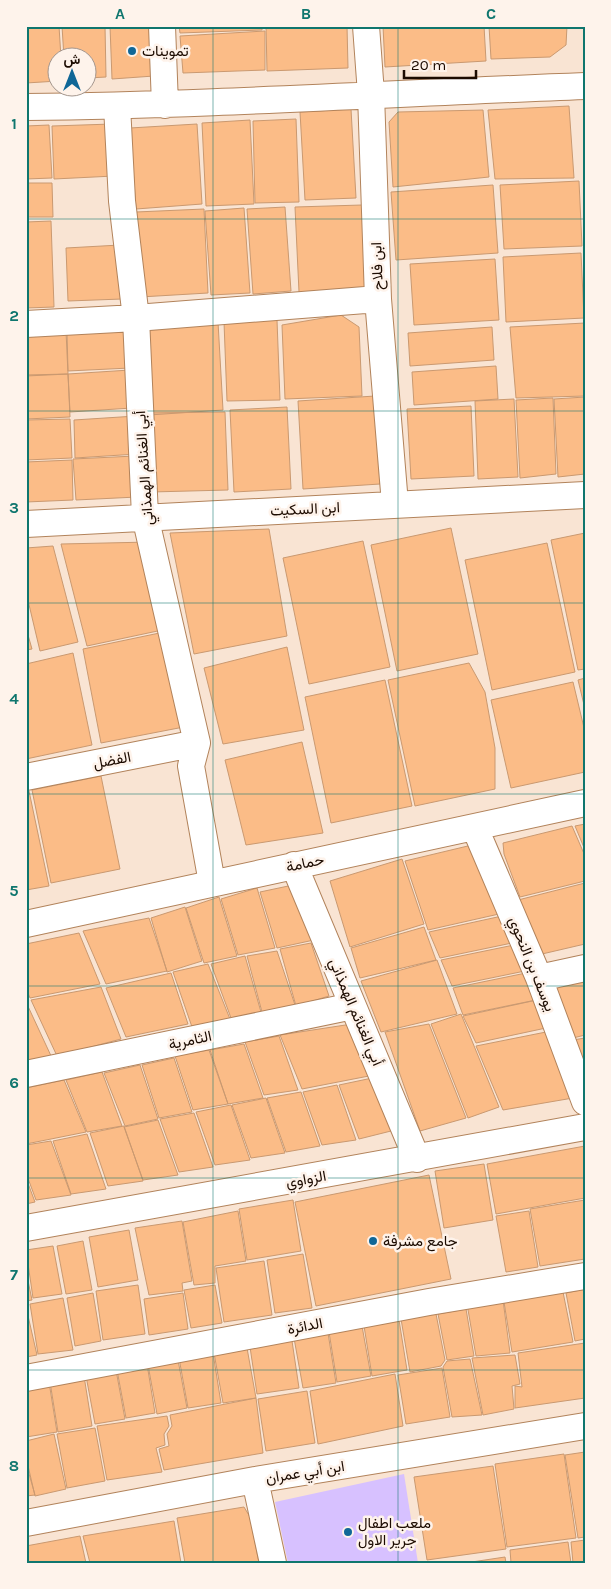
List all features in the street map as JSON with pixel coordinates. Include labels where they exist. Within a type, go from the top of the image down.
[{"type":"street","points":[[162,26],[165,106]]},
{"type":"street","name":"ابن فلاح","points":[[366,26],[371,94],[378,299],[395,504]]},
{"type":"street","points":[[26,107],[165,106],[371,94],[585,86]]},
{"type":"street","name":"أبي الغنائم الهمذاني","points":[[117,106],[122,201],[136,318],[145,516],[197,743],[191,766],[212,883]]},
{"type":"street","points":[[26,324],[136,318],[378,299]]},
{"type":"street","name":"ابن السكيت","points":[[26,524],[145,516],[585,495]]},
{"type":"street","name":"الفضل","points":[[26,777],[197,743]]},
{"type":"street","name":"حمامة","points":[[26,924],[585,804]]},
{"type":"street","name":"يوسف بن النحوي","points":[[475,828],[539,978],[585,1102]]},
{"type":"street","name":"أبي الغنائم الهمذاني","points":[[294,865],[417,1159]]},
{"type":"street","points":[[539,978],[585,968]]},
{"type":"street","name":"الثامرية","points":[[26,1074],[354,1006]]},
{"type":"street","name":"الزواوي","points":[[26,1228],[417,1159],[585,1127]]},
{"type":"street","name":"الدائرة","points":[[26,1378],[430,1302],[585,1276]]},
{"type":"street","name":"ابن أبي عمران","points":[[26,1523],[255,1480],[585,1426]]},
{"type":"street","points":[[255,1480],[273,1563]]},
{"type":"shaded area","name":"ملعب اطفال جرير الاول","points":[[404,1474],[418,1563],[288,1563],[275,1502]]},
{"type":"building","points":[[26,26],[59,26],[60,48],[48,48],[48,82],[26,83]]},
{"type":"building","points":[[62,26],[105,26],[106,77],[98,77],[98,48],[63,48]]},
{"type":"building","name":"تموينات","points":[[110,26],[153,26],[154,76],[112,79]]},
{"type":"building","points":[[179,26],[262,26],[262,30],[180,33]]},
{"type":"building","points":[[266,26],[347,26],[348,68],[267,71]]},
{"type":"building","points":[[383,26],[484,26],[486,61],[385,67]]},
{"type":"building","points":[[489,26],[567,26],[566,45],[550,57],[491,59]]},
{"type":"building","points":[[265,31],[265,70],[183,73],[180,36]]},
{"type":"building","points":[[569,106],[574,178],[495,179],[488,110]]},
{"type":"building","points":[[351,109],[356,198],[305,200],[300,112]]},
{"type":"building","points":[[483,110],[489,177],[393,187],[389,122],[398,112]]},
{"type":"building","points":[[296,119],[299,202],[255,203],[253,121]]},
{"type":"building","points":[[250,120],[254,204],[206,206],[202,123]]},
{"type":"building","points":[[112,124],[114,176],[54,179],[52,126]]},
{"type":"building","points":[[197,124],[202,204],[136,209],[130,128]]},
{"type":"building","points":[[49,125],[52,178],[26,179],[26,126]]},
{"type":"building","points":[[579,181],[582,246],[504,249],[500,185]]},
{"type":"building","points":[[26,183],[52,183],[53,217],[26,217]]},
{"type":"building","points":[[493,185],[498,253],[396,260],[391,192]]},
{"type":"building","points":[[362,205],[366,289],[299,292],[295,207]]},
{"type":"building","points":[[285,207],[291,291],[253,294],[247,209]]},
{"type":"building","points":[[244,208],[250,293],[211,295],[205,211]]},
{"type":"building","points":[[204,209],[208,293],[140,297],[136,212]]},
{"type":"building","points":[[51,221],[54,307],[26,308],[26,222]]},
{"type":"building","points":[[120,245],[122,299],[68,301],[66,248]]},
{"type":"building","points":[[581,253],[584,318],[506,322],[503,257]]},
{"type":"building","points":[[495,259],[499,320],[414,325],[410,264]]},
{"type":"building","points":[[341,315],[359,327],[362,396],[285,399],[282,325]]},
{"type":"building","points":[[277,320],[280,400],[227,401],[224,322]]},
{"type":"building","points":[[218,322],[223,410],[149,415],[144,326]]},
{"type":"building","points":[[585,323],[585,396],[516,398],[510,327]]},
{"type":"building","points":[[492,327],[494,360],[410,366],[408,333]]},
{"type":"building","points":[[129,329],[130,368],[68,371],[67,333]]},
{"type":"building","points":[[66,331],[68,374],[26,376],[26,333]]},
{"type":"building","points":[[496,366],[498,399],[414,405],[412,372]]},
{"type":"building","points":[[130,370],[132,408],[70,412],[68,374]]},
{"type":"building","points":[[68,374],[70,417],[26,419],[26,375]]},
{"type":"building","points":[[375,396],[380,484],[303,489],[298,401]]},
{"type":"building","points":[[585,397],[585,474],[558,477],[554,399]]},
{"type":"building","points":[[553,398],[556,474],[520,478],[516,400]]},
{"type":"building","points":[[514,399],[518,477],[478,479],[475,401]]},
{"type":"building","points":[[471,406],[474,476],[411,479],[407,409]]},
{"type":"building","points":[[287,407],[291,489],[234,492],[230,410]]},
{"type":"building","points":[[225,412],[228,490],[151,492],[149,413]]},
{"type":"building","points":[[136,416],[137,454],[75,458],[74,420]]},
{"type":"building","points":[[70,419],[72,458],[26,460],[26,420]]},
{"type":"building","points":[[135,456],[137,497],[76,500],[73,459]]},
{"type":"building","points":[[72,460],[73,500],[26,502],[26,462]]},
{"type":"building","points":[[451,528],[478,654],[397,671],[371,545]]},
{"type":"building","points":[[269,529],[287,636],[194,654],[170,533]]},
{"type":"building","points":[[585,533],[585,669],[578,670],[551,540]]},
{"type":"building","points":[[363,541],[390,667],[309,684],[283,558]]},
{"type":"building","points":[[150,542],[167,629],[87,646],[61,544]]},
{"type":"building","points":[[547,543],[575,672],[492,690],[465,560]]},
{"type":"building","points":[[53,546],[78,642],[40,651],[26,592],[26,548]]},
{"type":"building","points":[[26,628],[32,649],[26,650]]},
{"type":"building","points":[[169,631],[189,726],[101,743],[83,649]]},
{"type":"building","points":[[287,647],[304,730],[223,744],[204,668]]},
{"type":"building","points":[[73,653],[92,745],[26,759],[26,664]]},
{"type":"building","points":[[469,663],[485,692],[495,748],[495,789],[415,806],[388,680]]},
{"type":"building","points":[[585,678],[585,709],[578,680]]},
{"type":"building","points":[[385,680],[412,806],[331,823],[305,697]]},
{"type":"building","points":[[573,682],[585,732],[585,772],[511,788],[491,700]]},
{"type":"building","points":[[302,742],[323,833],[246,845],[225,760]]},
{"type":"building","points":[[101,776],[120,869],[51,883],[32,790]]},
{"type":"building","points":[[26,791],[29,791],[49,886],[26,890]]},
{"type":"building","points":[[585,824],[585,850],[575,826]]},
{"type":"building","points":[[572,826],[585,856],[585,881],[520,897],[504,854],[503,843]]},
{"type":"building","points":[[472,845],[499,914],[428,930],[405,861]]},
{"type":"building","points":[[402,859],[424,924],[350,947],[330,881]]},
{"type":"building","points":[[585,883],[585,944],[542,954],[518,900]]},
{"type":"building","points":[[293,885],[314,940],[277,948],[260,892]]},
{"type":"building","points":[[257,888],[275,948],[238,955],[221,899]]},
{"type":"building","points":[[219,897],[237,956],[204,963],[186,908]]},
{"type":"building","points":[[185,907],[202,961],[167,972],[151,918]]},
{"type":"building","points":[[502,916],[512,943],[440,958],[429,932]]},
{"type":"building","points":[[149,918],[167,971],[106,984],[83,931]]},
{"type":"building","points":[[424,927],[436,960],[360,978],[351,948]]},
{"type":"building","points":[[79,933],[100,984],[30,998],[26,988],[26,944]]},
{"type":"building","points":[[311,943],[329,996],[296,1006],[280,949]]},
{"type":"building","points":[[514,945],[525,971],[452,986],[441,960]]},
{"type":"building","points":[[277,951],[295,1005],[262,1012],[247,956]]},
{"type":"building","points":[[245,956],[261,1012],[231,1018],[211,964]]},
{"type":"building","points":[[437,960],[457,1014],[381,1032],[361,981]]},
{"type":"building","points":[[208,964],[230,1019],[192,1027],[173,972]]},
{"type":"building","points":[[171,973],[188,1024],[126,1037],[106,988]]},
{"type":"building","points":[[526,973],[536,1000],[463,1015],[453,988]]},
{"type":"building","points":[[585,979],[585,1035],[573,1038],[549,988]]},
{"type":"building","points":[[101,987],[121,1039],[57,1056],[31,1000]]},
{"type":"building","points":[[537,1000],[546,1028],[476,1043],[463,1016]]},
{"type":"building","points":[[26,1002],[52,1058],[26,1063]]},
{"type":"building","points":[[461,1014],[499,1107],[468,1118],[431,1024]]},
{"type":"building","points":[[352,1024],[374,1075],[302,1089],[280,1035]]},
{"type":"building","points":[[429,1024],[466,1118],[420,1131],[385,1032]]},
{"type":"building","points":[[546,1032],[573,1098],[503,1110],[476,1046]]},
{"type":"building","points":[[279,1036],[298,1090],[264,1095],[245,1042]]},
{"type":"building","points":[[585,1038],[585,1075],[573,1040]]},
{"type":"building","points":[[244,1044],[263,1098],[228,1104],[210,1050]]},
{"type":"building","points":[[209,1050],[228,1104],[193,1110],[175,1056]]},
{"type":"building","points":[[174,1058],[192,1112],[159,1118],[142,1065]]},
{"type":"building","points":[[140,1065],[158,1119],[125,1126],[104,1073]]},
{"type":"building","points":[[102,1072],[122,1126],[87,1132],[66,1080]]},
{"type":"building","points":[[377,1077],[395,1130],[359,1139],[339,1085]]},
{"type":"building","points":[[64,1080],[86,1132],[26,1144],[26,1088]]},
{"type":"building","points":[[337,1085],[356,1140],[322,1145],[303,1092]]},
{"type":"building","points":[[301,1092],[320,1146],[286,1152],[267,1098]]},
{"type":"building","points":[[266,1098],[285,1153],[251,1158],[232,1105]]},
{"type":"building","points":[[231,1105],[250,1160],[215,1165],[196,1112]]},
{"type":"building","points":[[194,1113],[213,1167],[179,1172],[160,1119]]},
{"type":"building","points":[[158,1120],[178,1175],[143,1180],[124,1127]]},
{"type":"building","points":[[124,1126],[143,1181],[108,1186],[90,1133]]},
{"type":"building","points":[[87,1134],[106,1189],[71,1194],[53,1141]]},
{"type":"building","points":[[51,1141],[71,1195],[36,1200],[26,1173],[26,1145]]},
{"type":"building","points":[[585,1146],[585,1198],[496,1214],[487,1164]]},
{"type":"building","points":[[484,1164],[493,1220],[444,1228],[435,1171]]},
{"type":"building","name":"جامع مشرفة","points":[[429,1175],[451,1279],[316,1306],[295,1202]]},
{"type":"building","points":[[26,1178],[35,1202],[26,1204]]},
{"type":"building","points":[[293,1200],[301,1251],[247,1260],[239,1209]]},
{"type":"building","points":[[585,1200],[585,1259],[540,1266],[530,1209]]},
{"type":"building","points":[[238,1211],[246,1261],[215,1266],[215,1283],[194,1285],[183,1222]]},
{"type":"building","points":[[529,1211],[538,1267],[506,1272],[496,1216]]},
{"type":"building","points":[[182,1221],[192,1281],[182,1283],[183,1291],[149,1295],[135,1228]]},
{"type":"building","points":[[129,1230],[138,1280],[98,1287],[89,1237]]},
{"type":"building","points":[[83,1241],[92,1290],[66,1294],[57,1246]]},
{"type":"building","points":[[53,1246],[62,1294],[33,1298],[26,1250]]},
{"type":"building","points":[[303,1254],[312,1308],[275,1313],[267,1260]]},
{"type":"building","points":[[264,1261],[272,1315],[224,1322],[216,1268]]},
{"type":"building","points":[[26,1271],[32,1300],[26,1301]]},
{"type":"building","points":[[138,1285],[145,1334],[103,1340],[96,1291]]},
{"type":"building","points":[[215,1285],[222,1323],[191,1328],[184,1290]]},
{"type":"building","points":[[585,1289],[585,1339],[575,1341],[566,1293]]},
{"type":"building","points":[[563,1292],[573,1342],[512,1352],[504,1302]]},
{"type":"building","points":[[93,1293],[101,1341],[75,1346],[67,1298]]},
{"type":"building","points":[[183,1293],[188,1329],[149,1335],[144,1299]]},
{"type":"building","points":[[63,1298],[73,1350],[38,1354],[30,1304]]},
{"type":"building","points":[[503,1300],[510,1353],[476,1356],[467,1304]]},
{"type":"building","points":[[26,1307],[37,1355],[26,1357]]},
{"type":"building","points":[[466,1309],[474,1356],[447,1360],[438,1314]]},
{"type":"building","points":[[436,1314],[445,1360],[441,1366],[410,1372],[401,1319]]},
{"type":"building","points":[[399,1320],[407,1370],[372,1376],[364,1326]]},
{"type":"building","points":[[362,1326],[371,1376],[337,1382],[329,1332]]},
{"type":"building","points":[[328,1333],[336,1383],[303,1388],[294,1338]]},
{"type":"building","points":[[292,1341],[299,1388],[257,1394],[250,1347]]},
{"type":"building","points":[[585,1343],[585,1398],[515,1408],[515,1386],[522,1387],[518,1353]]},
{"type":"building","points":[[247,1348],[256,1398],[223,1403],[214,1353]]},
{"type":"building","points":[[213,1353],[221,1403],[188,1408],[179,1358]]},
{"type":"building","points":[[515,1355],[520,1384],[512,1386],[514,1409],[483,1415],[472,1358]]},
{"type":"building","points":[[470,1359],[482,1415],[452,1417],[443,1367],[447,1361]]},
{"type":"building","points":[[178,1360],[187,1408],[157,1414],[148,1365]]},
{"type":"building","points":[[147,1364],[155,1413],[126,1418],[117,1370]]},
{"type":"building","points":[[442,1368],[450,1417],[406,1424],[398,1375]]},
{"type":"building","points":[[116,1370],[125,1419],[95,1424],[86,1376]]},
{"type":"building","points":[[395,1374],[403,1426],[318,1444],[310,1391]]},
{"type":"building","points":[[84,1376],[92,1426],[58,1432],[50,1382]]},
{"type":"building","points":[[49,1382],[57,1432],[26,1437],[26,1386]]},
{"type":"building","points":[[307,1391],[315,1443],[266,1451],[258,1399]]},
{"type":"building","points":[[256,1398],[263,1453],[164,1470],[159,1449],[169,1446],[167,1434],[172,1426],[170,1415]]},
{"type":"building","points":[[167,1416],[169,1426],[164,1434],[165,1445],[156,1448],[162,1472],[107,1480],[97,1426]]},
{"type":"building","points":[[95,1428],[105,1481],[67,1488],[57,1434]]},
{"type":"building","points":[[54,1434],[66,1489],[35,1496],[26,1457],[26,1441]]},
{"type":"building","points":[[585,1452],[585,1537],[578,1538],[565,1455]]},
{"type":"building","points":[[564,1454],[576,1538],[507,1547],[495,1464]]},
{"type":"building","points":[[26,1463],[35,1495],[26,1496]]},
{"type":"building","points":[[493,1466],[506,1549],[427,1560],[414,1477]]},
{"type":"building","points":[[244,1507],[250,1517],[259,1563],[185,1563],[177,1518]]},
{"type":"building","points":[[174,1521],[181,1563],[90,1563],[83,1536]]},
{"type":"building","points":[[80,1536],[86,1563],[26,1563],[26,1546]]},
{"type":"building","points":[[585,1540],[585,1563],[573,1563],[571,1542]]},
{"type":"building","points":[[568,1542],[571,1563],[511,1563],[510,1550]]},
{"type":"building","points":[[505,1557],[506,1563],[465,1563]]},
{"type":"place","name":"تموينات","points":[[132,51]]},
{"type":"place","name":"جامع مشرفة","points":[[373,1241]]},
{"type":"place","name":"ملعب اطفال جرير الاول","points":[[348,1532]]}]
